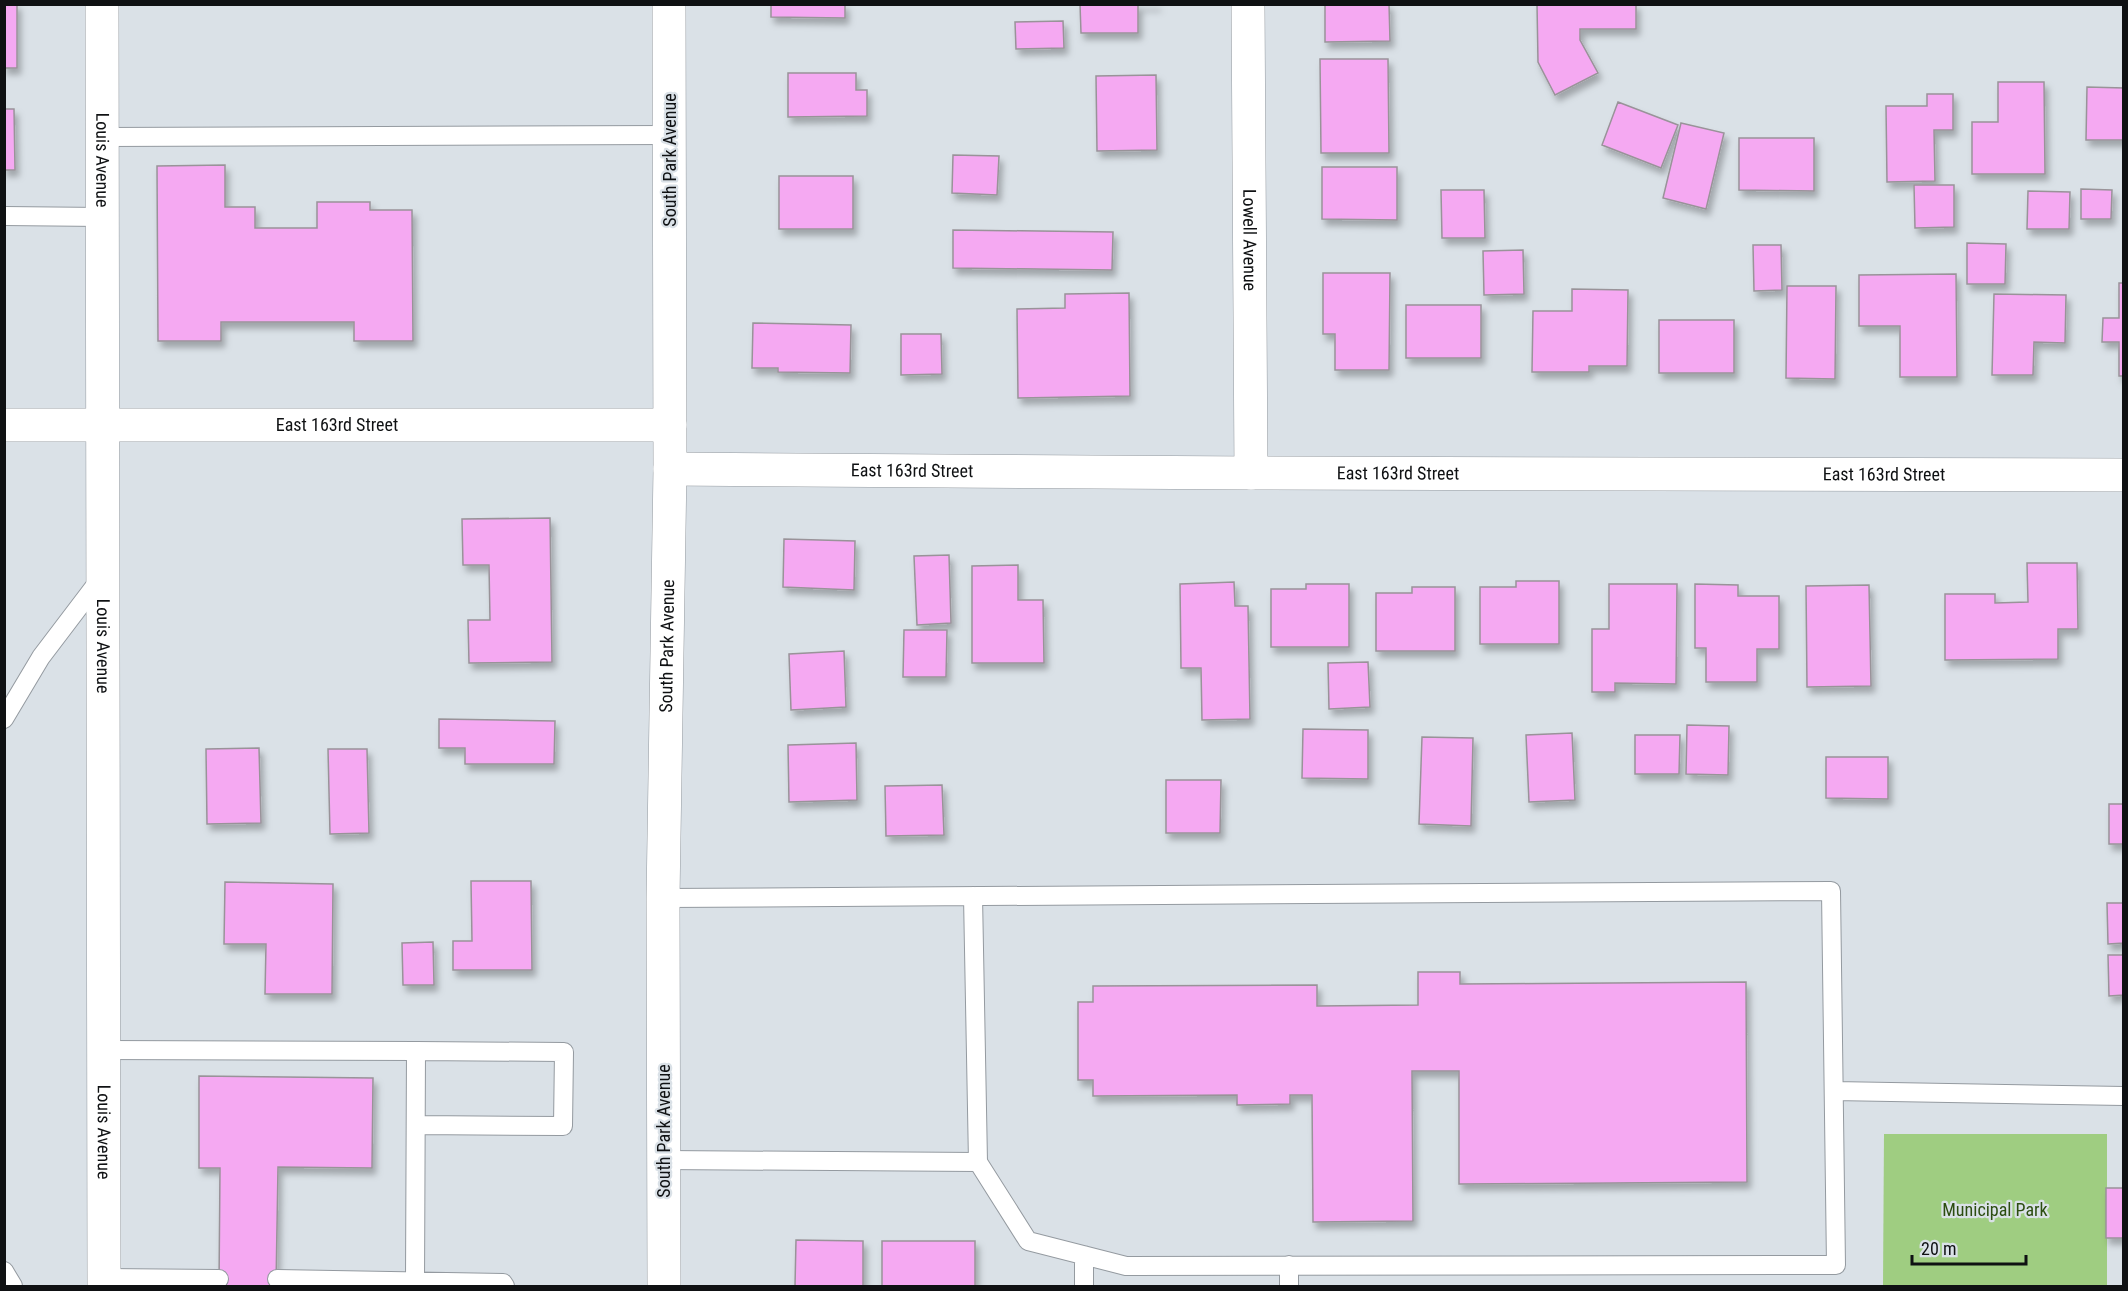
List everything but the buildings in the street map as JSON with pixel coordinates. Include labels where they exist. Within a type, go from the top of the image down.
[{"type":"street","name":"Louis Avenue","points":[[102,4],[104,1282]]},
{"type":"street","name":"South Park Avenue","points":[[664,1287],[663,898],[670,469],[669,4]]},
{"type":"street","name":"Lowell Avenue","points":[[1248,4],[1251,473]]},
{"type":"street","name":"East 163rd Street","points":[[4,425],[670,425]]},
{"type":"street","name":"East 163rd Street","points":[[670,469],[2124,475]]},
{"type":"lane","points":[[102,136],[670,135]]},
{"type":"lane","points":[[4,216],[102,217]]},
{"type":"lane","points":[[4,719],[41,657],[103,577]]},
{"type":"lane","points":[[663,898],[973,896],[1831,891],[1836,1265],[1126,1266],[1028,1241],[978,1162],[973,896]]},
{"type":"lane","points":[[104,1050],[564,1052],[563,1126],[416,1125]]},
{"type":"lane","points":[[415,1282],[416,1051]]},
{"type":"lane","points":[[1834,1091],[2124,1096]]},
{"type":"lane","points":[[664,1160],[978,1162]]},
{"type":"lane","points":[[1083,1255],[1084,1287]]},
{"type":"lane","points":[[1289,1265],[1289,1287]]},
{"type":"lane","points":[[4,1271],[13,1287]]},
{"type":"lane","points":[[104,1282],[219,1279]]},
{"type":"lane","points":[[277,1279],[503,1283],[505,1287]]},
{"type":"green space","name":"Municipal Park","points":[[1884,1134],[2107,1134],[2107,1286],[1883,1286]]}]
